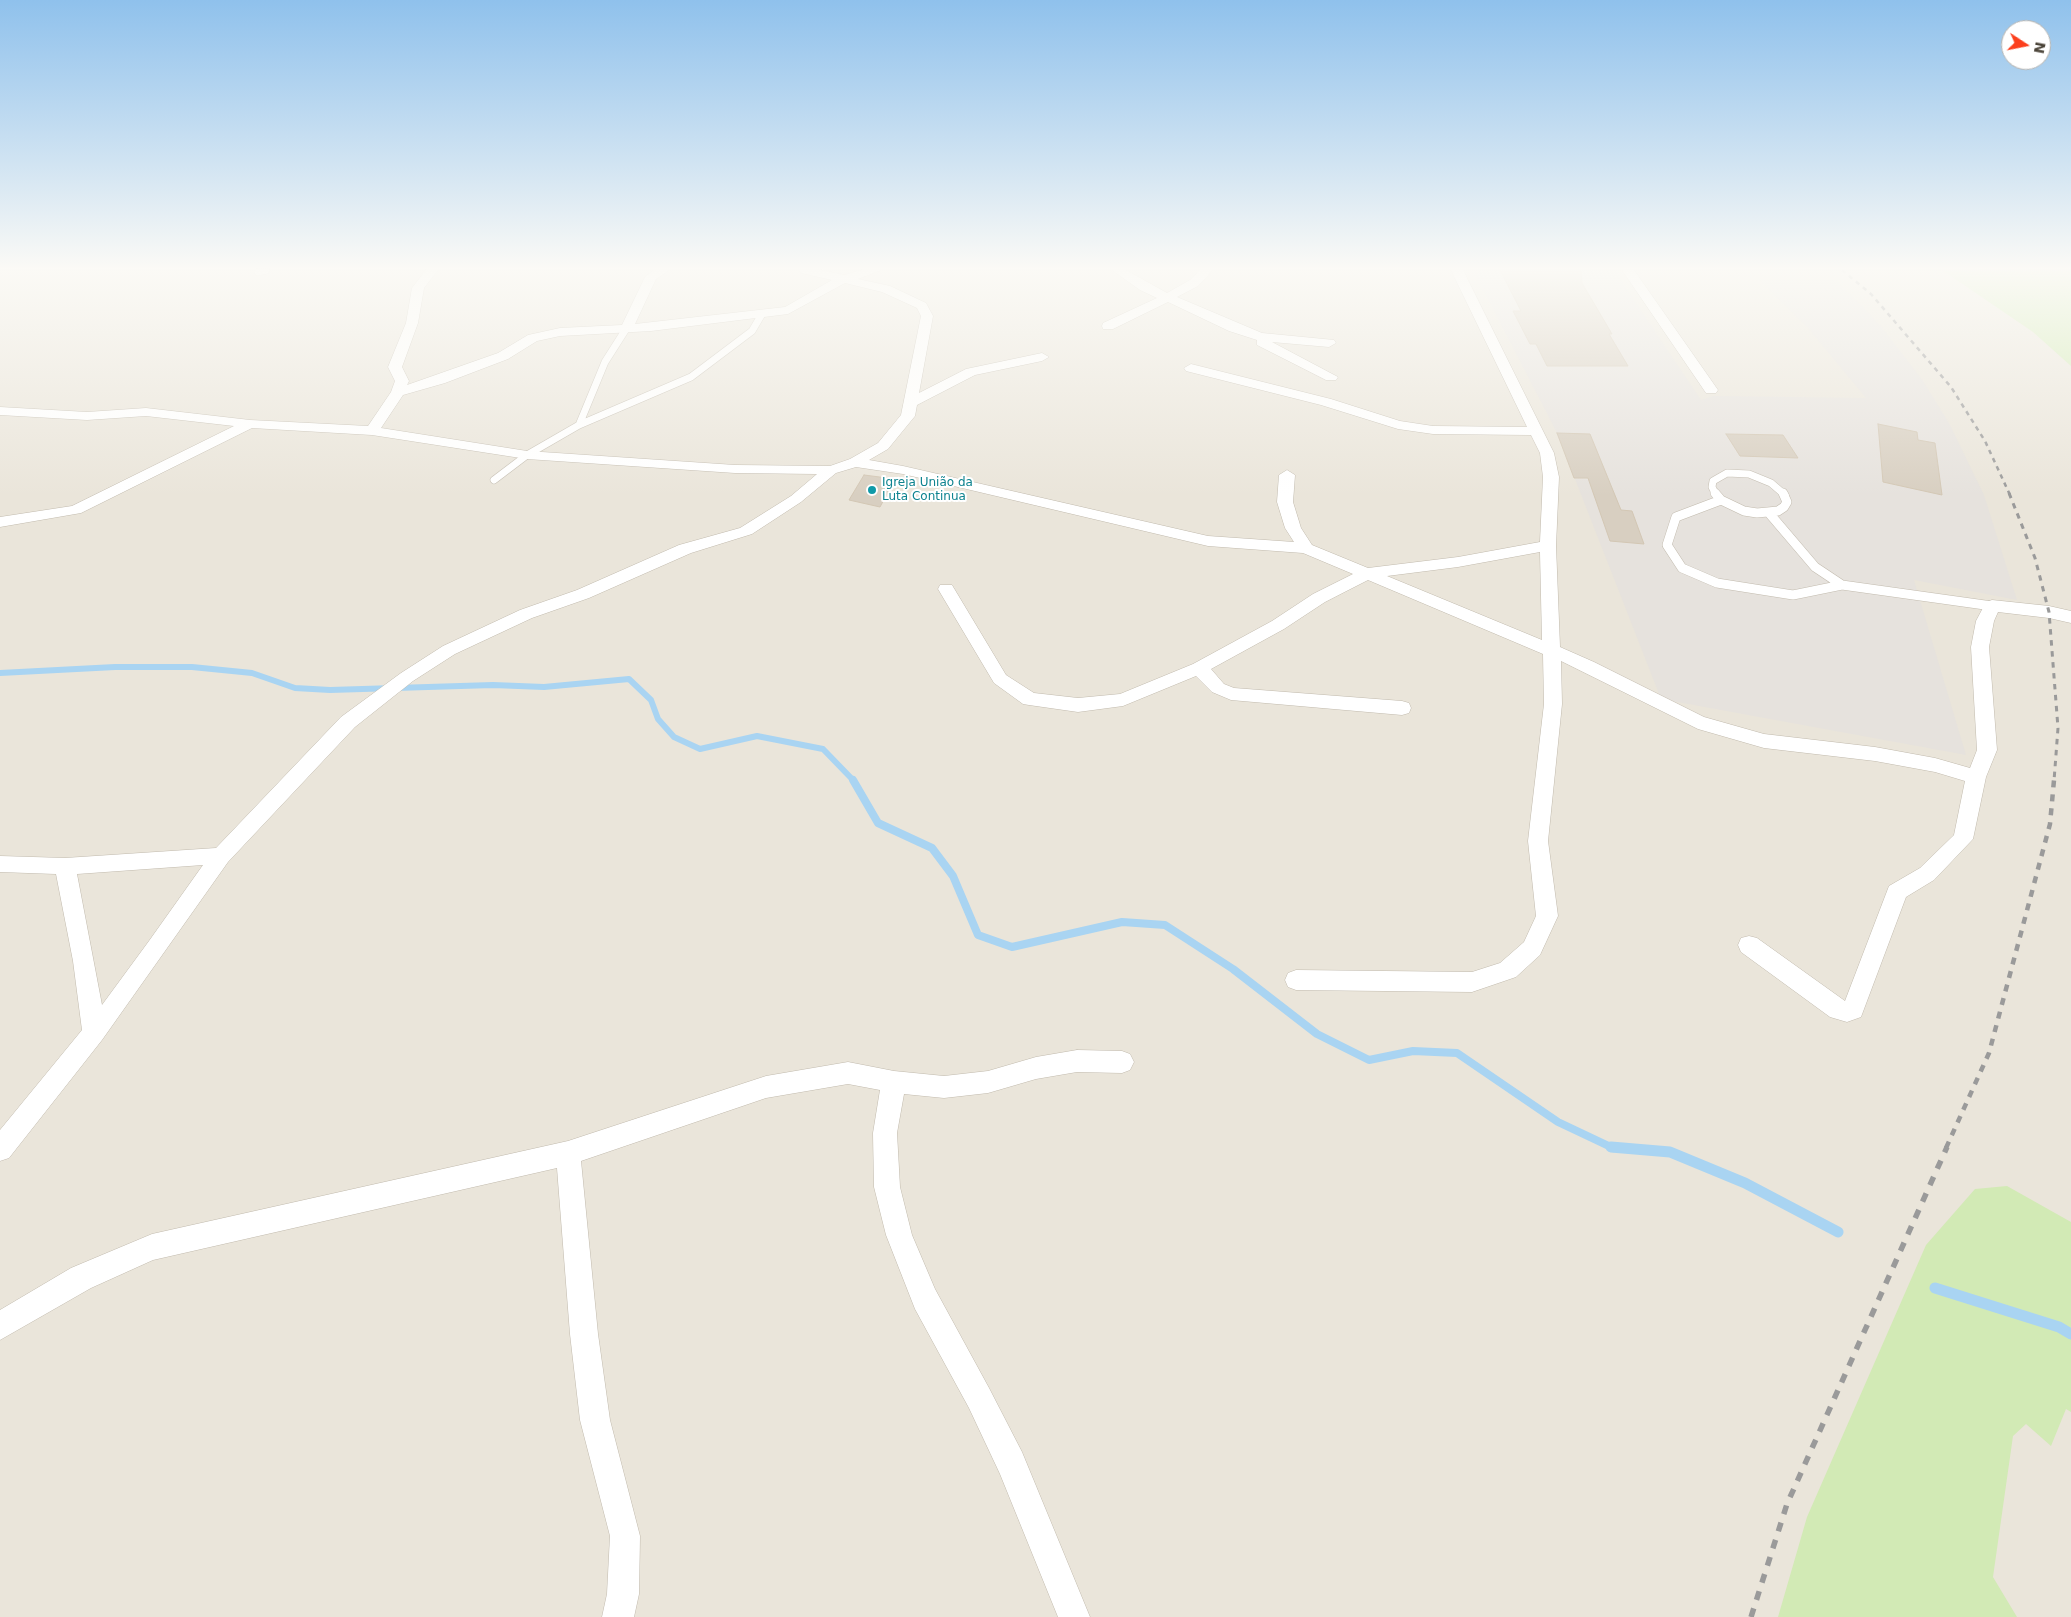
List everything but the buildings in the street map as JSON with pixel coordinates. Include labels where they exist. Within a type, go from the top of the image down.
[{"type":"street","points":[[372,431],[398,392],[402,381],[395,367],[403,345]]},
{"type":"street","points":[[398,392],[440,380],[503,356],[521,345]]},
{"type":"street","points":[[0,411],[87,416],[146,412],[250,424],[372,431],[527,455],[735,468],[831,470],[855,462],[883,446],[908,416],[920,345]]},
{"type":"street","points":[[1269,345],[1331,377]]},
{"type":"street","points":[[1296,980],[1472,982],[1508,970],[1532,948],[1547,916],[1538,842],[1553,704],[1548,546],[1551,477],[1547,453],[1494,345]]},
{"type":"street","points":[[1680,345],[1711,390]]},
{"type":"street","points":[[911,403],[971,372],[1042,357]]},
{"type":"street","points":[[1191,368],[1326,402],[1398,425],[1433,430],[1537,431]]},
{"type":"street","points":[[0,522],[76,510],[250,424]]},
{"type":"street","points":[[855,462],[938,477],[1173,534],[1208,540],[1306,548],[1551,653],[1588,666],[1675,712],[1717,728],[1764,741],[1875,754],[1935,766],[1976,778]]},
{"type":"street","points":[[0,1150],[94,1032],[157,948],[221,856],[348,722],[407,677],[449,650],[526,614],[583,594],[685,549],[746,531],[796,499],[831,470]]},
{"type":"street","points":[[1287,475],[1285,502],[1294,528],[1306,548]]},
{"type":"street","points":[[946,589],[1000,679],[1029,699],[1078,705],[1123,700],[1199,668],[1278,625],[1319,598],[1368,573],[1458,562],[1548,546]]},
{"type":"street","points":[[1750,945],[1838,1010],[1847,1012],[1853,1010],[1896,892],[1927,874],[1963,839],[1976,778],[1986,750],[1980,648],[1985,622],[1992,606],[2049,612],[2071,617]]},
{"type":"street","points":[[1199,668],[1218,688],[1231,694],[1402,708]]},
{"type":"street","points":[[0,864],[65,866],[221,856]]},
{"type":"street","points":[[65,866],[84,961],[94,1032]]},
{"type":"street","points":[[0,1326],[82,1278],[152,1247],[568,1153],[766,1087],[848,1073],[894,1082],[944,1086],[988,1082],[1036,1068],[1077,1061],[1122,1062]]},
{"type":"street","points":[[894,1082],[885,1142],[887,1187],[899,1235],[924,1298],[979,1398],[1011,1463],[1043,1536],[1074,1617]]},
{"type":"street","points":[[568,1153],[584,1334],[595,1420],[625,1536],[623,1594],[618,1617]]},
{"type":"lane","points":[[579,425],[605,362],[616,345]]},
{"type":"lane","points":[[494,480],[527,455],[579,425],[690,377],[733,345]]},
{"type":"lane","points":[[1727,473],[1749,474],[1771,482],[1785,495],[1786,502],[1784,507],[1769,513],[1744,511],[1722,500],[1715,494],[1712,487],[1713,481],[1727,473]]},
{"type":"lane","points":[[1722,500],[1676,517],[1667,545],[1682,568],[1716,583],[1793,595],[1842,585],[1992,606]]},
{"type":"lane","points":[[1769,513],[1816,567],[1842,585]]},
{"type":"shaded area","points":[[0,345],[2071,345],[2071,1617],[0,1617]]},
{"type":"shaded area","points":[[1512,345],[1665,345],[1701,400],[1714,396],[1866,398],[1822,345],[1896,345],[1923,381],[1949,423],[1984,495],[2017,600],[1914,580],[1966,755],[1661,699],[1557,433]]},
{"type":"green space","points":[[2048,345],[2071,345],[2071,366]]},
{"type":"green space","points":[[2007,1186],[2071,1222],[2071,1412],[2066,1409],[2051,1446],[2026,1424],[2013,1436],[1993,1577],[2017,1617],[1778,1617],[1807,1517],[1926,1245],[1975,1189]]},
{"type":"waterway","points":[[0,673],[115,667],[192,667],[252,673],[295,688],[330,690],[493,685],[544,687],[629,679],[651,700],[658,719],[674,737],[700,749],[757,736],[823,749],[854,781]]},
{"type":"waterway","points":[[853,780],[878,823],[932,848],[953,876],[978,935],[1012,947],[1122,922],[1165,925],[1233,969],[1317,1034],[1369,1060],[1413,1051],[1457,1053],[1558,1122],[1613,1148]]},
{"type":"waterway","points":[[1611,1147],[1670,1152],[1745,1183],[1838,1232]]},
{"type":"waterway","points":[[1935,1288],[2059,1327],[2071,1334]]},
{"type":"railway","points":[[1915,345],[1951,387],[1985,441],[2010,495]]},
{"type":"railway","points":[[2009,493],[2035,558],[2049,612],[2058,728],[2054,781]]},
{"type":"railway","points":[[1946,1148],[1989,1053],[2050,824],[2054,780]]},
{"type":"railway","points":[[1751,1617],[1787,1504],[1947,1147]]},
{"type":"place","name":"Igreja União da Luta Continua","points":[[872,490]]}]
